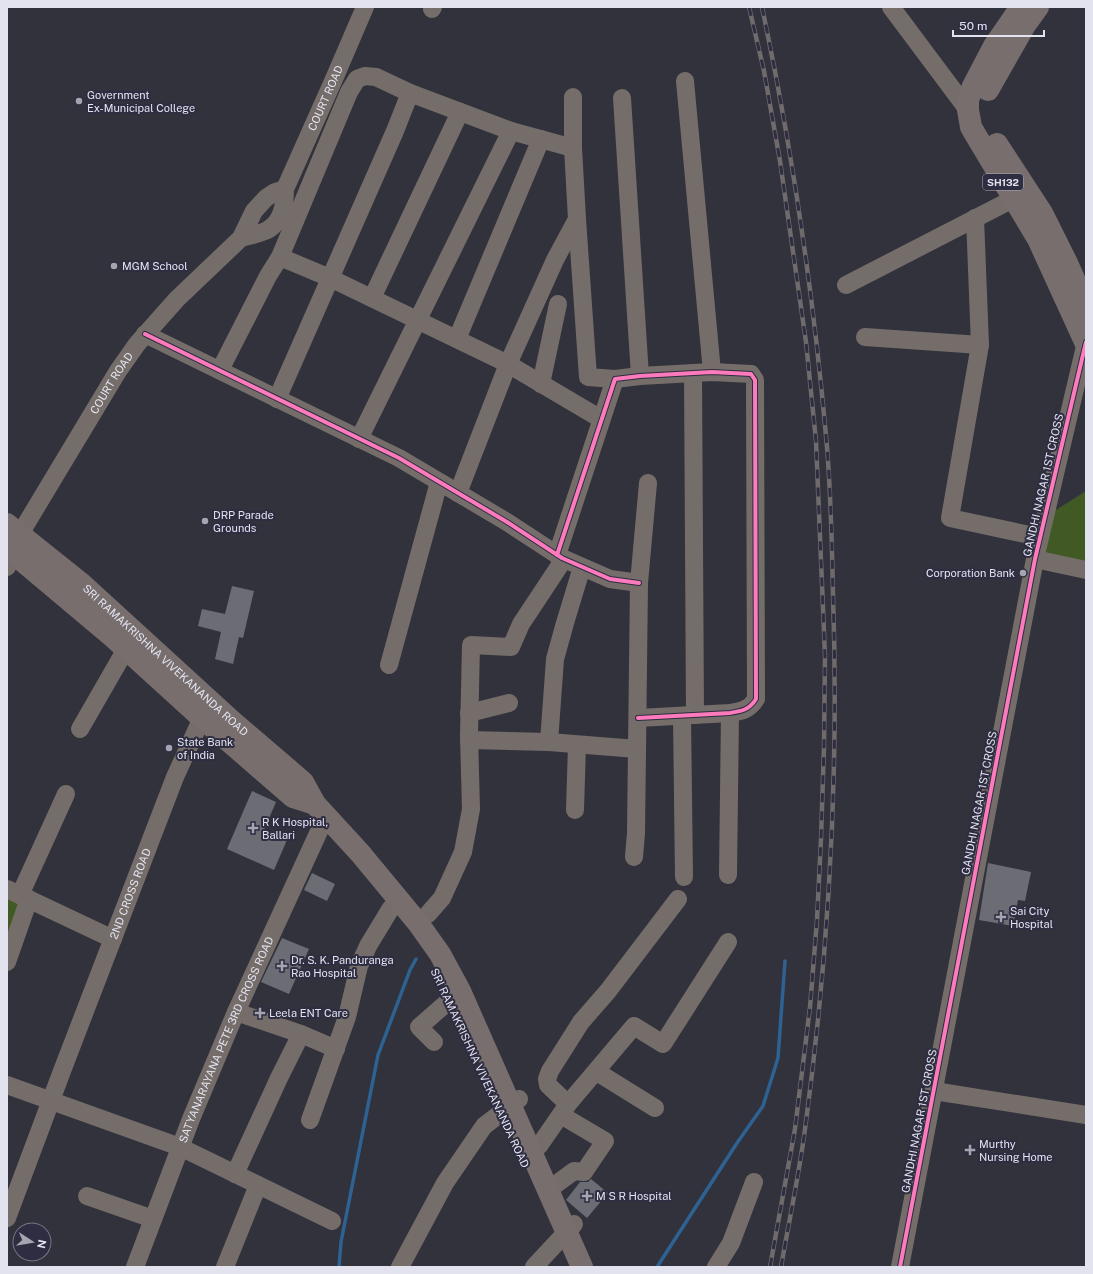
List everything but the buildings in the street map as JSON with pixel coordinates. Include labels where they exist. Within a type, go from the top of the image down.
[{"type":"main road","name":"SH132","points":[[1038,7],[1025,25],[992,81],[982,103],[980,114],[985,126],[1042,213],[1065,258],[1086,306]]},
{"type":"main road","name":"SH132","points":[[1015,11],[994,46],[973,86],[968,100],[971,127],[1038,239],[1086,343]]},
{"type":"main road","name":"SRI RAMAKRISHNA VIVEKANANDA ROAD","points":[[11,545],[202,718],[293,797],[321,810]]},
{"type":"main road","name":"SRI RAMAKRISHNA VIVEKANANDA ROAD","points":[[11,545],[82,584],[233,722],[303,782],[321,810],[360,853],[363,873],[430,959],[451,999],[501,1113],[567,1231],[594,1267]]},
{"type":"main road","name":"SRI RAMAKRISHNA VIVEKANANDA ROAD","points":[[360,853],[378,855],[428,914],[445,937],[457,957],[556,1185],[567,1231],[573,1267]]},
{"type":"main road","points":[[360,853],[418,923],[440,954],[460,991],[582,1267]]},
{"type":"street","name":"COURT ROAD","points":[[241,238],[268,230],[280,216],[284,207],[285,189],[365,7]]},
{"type":"street","points":[[891,7],[968,110]]},
{"type":"street","points":[[220,370],[268,276],[280,257],[349,92],[357,79],[365,76],[376,77],[410,93],[511,131],[573,148]]},
{"type":"street","points":[[686,81],[712,372]]},
{"type":"street","points":[[277,399],[410,93]]},
{"type":"street","points":[[573,96],[573,148],[588,377],[615,379],[712,372],[751,374],[755,380],[756,700],[751,707],[745,711],[638,718]]},
{"type":"street","points":[[622,98],[640,376]]},
{"type":"street","points":[[372,298],[460,112]]},
{"type":"street","points":[[359,439],[511,131]]},
{"type":"street","points":[[457,339],[541,139]]},
{"type":"street","name":"COURT ROAD","points":[[11,545],[118,372],[145,334],[176,299],[241,238],[254,211],[266,198],[275,192],[285,189]]},
{"type":"street","points":[[846,285],[1013,198]]},
{"type":"street","points":[[458,493],[508,364],[555,260],[577,218]]},
{"type":"street","points":[[975,218],[980,345],[950,518],[1039,537]]},
{"type":"street","points":[[280,257],[330,278],[508,364],[601,419]]},
{"type":"street","points":[[540,384],[558,304]]},
{"type":"street","points":[[145,334],[399,458],[507,522],[561,557],[610,579],[639,583]]},
{"type":"street","points":[[865,337],[980,345]]},
{"type":"street","name":"GANDHI NAGAR 1ST CROSS","points":[[900,1267],[1039,537],[1086,343]]},
{"type":"street","points":[[684,877],[694,373]]},
{"type":"street","points":[[428,914],[442,898],[463,852],[471,809],[469,713],[471,645],[511,647],[522,624],[561,557],[601,419],[615,379]]},
{"type":"street","points":[[389,666],[439,482]]},
{"type":"street","points":[[634,857],[638,718],[639,583],[648,483]]},
{"type":"street","points":[[1035,559],[1086,570]]},
{"type":"street","points":[[549,742],[555,659],[582,567]]},
{"type":"street","points":[[80,729],[126,649]]},
{"type":"street","points":[[469,713],[509,703]]},
{"type":"street","points":[[728,876],[730,713]]},
{"type":"street","name":"2ND CROSS ROAD","points":[[7,1218],[50,1101],[175,777],[202,718]]},
{"type":"street","points":[[469,740],[549,742],[637,749]]},
{"type":"street","points":[[576,810],[577,745]]},
{"type":"street","points":[[7,962],[19,894],[66,794]]},
{"type":"street","name":"SATYANARAYANA PETE 3RD CROSS ROAD","points":[[135,1267],[191,1119],[321,810]]},
{"type":"street","points":[[19,894],[113,939]]},
{"type":"street","points":[[556,1185],[574,1171],[584,1172],[605,1141],[565,1110],[548,1085],[547,1078],[581,1022],[608,991],[678,899]]},
{"type":"street","points":[[310,1120],[347,1017],[359,966],[368,946],[391,908]]},
{"type":"street","points":[[543,1155],[565,1110],[634,1026],[663,1044],[728,942]]},
{"type":"street","points":[[434,1042],[419,1027],[451,999]]},
{"type":"street","points":[[236,1012],[301,1034],[336,1049]]},
{"type":"street","points":[[235,1174],[301,1034]]},
{"type":"street","points":[[597,1072],[655,1108]]},
{"type":"street","points":[[7,1085],[180,1147],[332,1221]]},
{"type":"street","points":[[934,1092],[1086,1115]]},
{"type":"street","points":[[407,1265],[445,1183],[484,1126],[519,1099]]},
{"type":"street","points":[[716,1267],[731,1243],[754,1182]]},
{"type":"street","points":[[225,1267],[258,1185]]},
{"type":"street","points":[[87,1196],[153,1219]]},
{"type":"street","points":[[534,1267],[567,1231]]},
{"type":"green space","points":[[1086,491],[1086,566],[1038,556],[1048,515]]},
{"type":"green space","points":[[7,896],[20,902],[7,940]]},
{"type":"waterway","points":[[339,1267],[341,1242],[378,1055],[410,970],[416,959]]},
{"type":"waterway","points":[[657,1267],[737,1143],[763,1106],[778,1058],[785,961]]},
{"type":"railway","points":[[749,7],[764,71],[780,161],[806,342],[816,441],[825,656],[821,839],[817,920],[810,1007],[795,1129],[770,1267]]},
{"type":"railway","points":[[762,7],[792,167],[815,328],[828,456],[835,662],[833,796],[826,929],[803,1146],[781,1267]]},
{"type":"cycle path","points":[[145,334],[399,458],[507,522],[562,558],[610,579],[639,583]]},
{"type":"cycle path","points":[[900,1267],[1035,559],[1086,342]]},
{"type":"cycle path","points":[[557,555],[615,379],[712,372],[751,374],[755,380],[756,699],[751,706],[738,712],[638,718]]},
{"type":"place","name":"Government Ex-Municipal College","points":[[79,101]]},
{"type":"place","name":"MGM School","points":[[114,266]]},
{"type":"place","name":"DRP Parade Grounds","points":[[205,521]]},
{"type":"place","name":"Corporation Bank","points":[[1023,573]]},
{"type":"place","name":"State Bank of India","points":[[169,748]]},
{"type":"place","name":"R K Hospital, Ballari","points":[[253,828]]},
{"type":"place","name":"Sai City Hospital","points":[[1001,917]]},
{"type":"place","name":"Dr. S. K. Panduranga Rao Hospital","points":[[282,966]]},
{"type":"place","name":"Leela ENT Care","points":[[260,1013]]},
{"type":"place","name":"Murthy Nursing Home","points":[[970,1150]]},
{"type":"place","name":"M S R Hospital","points":[[587,1196]]}]
